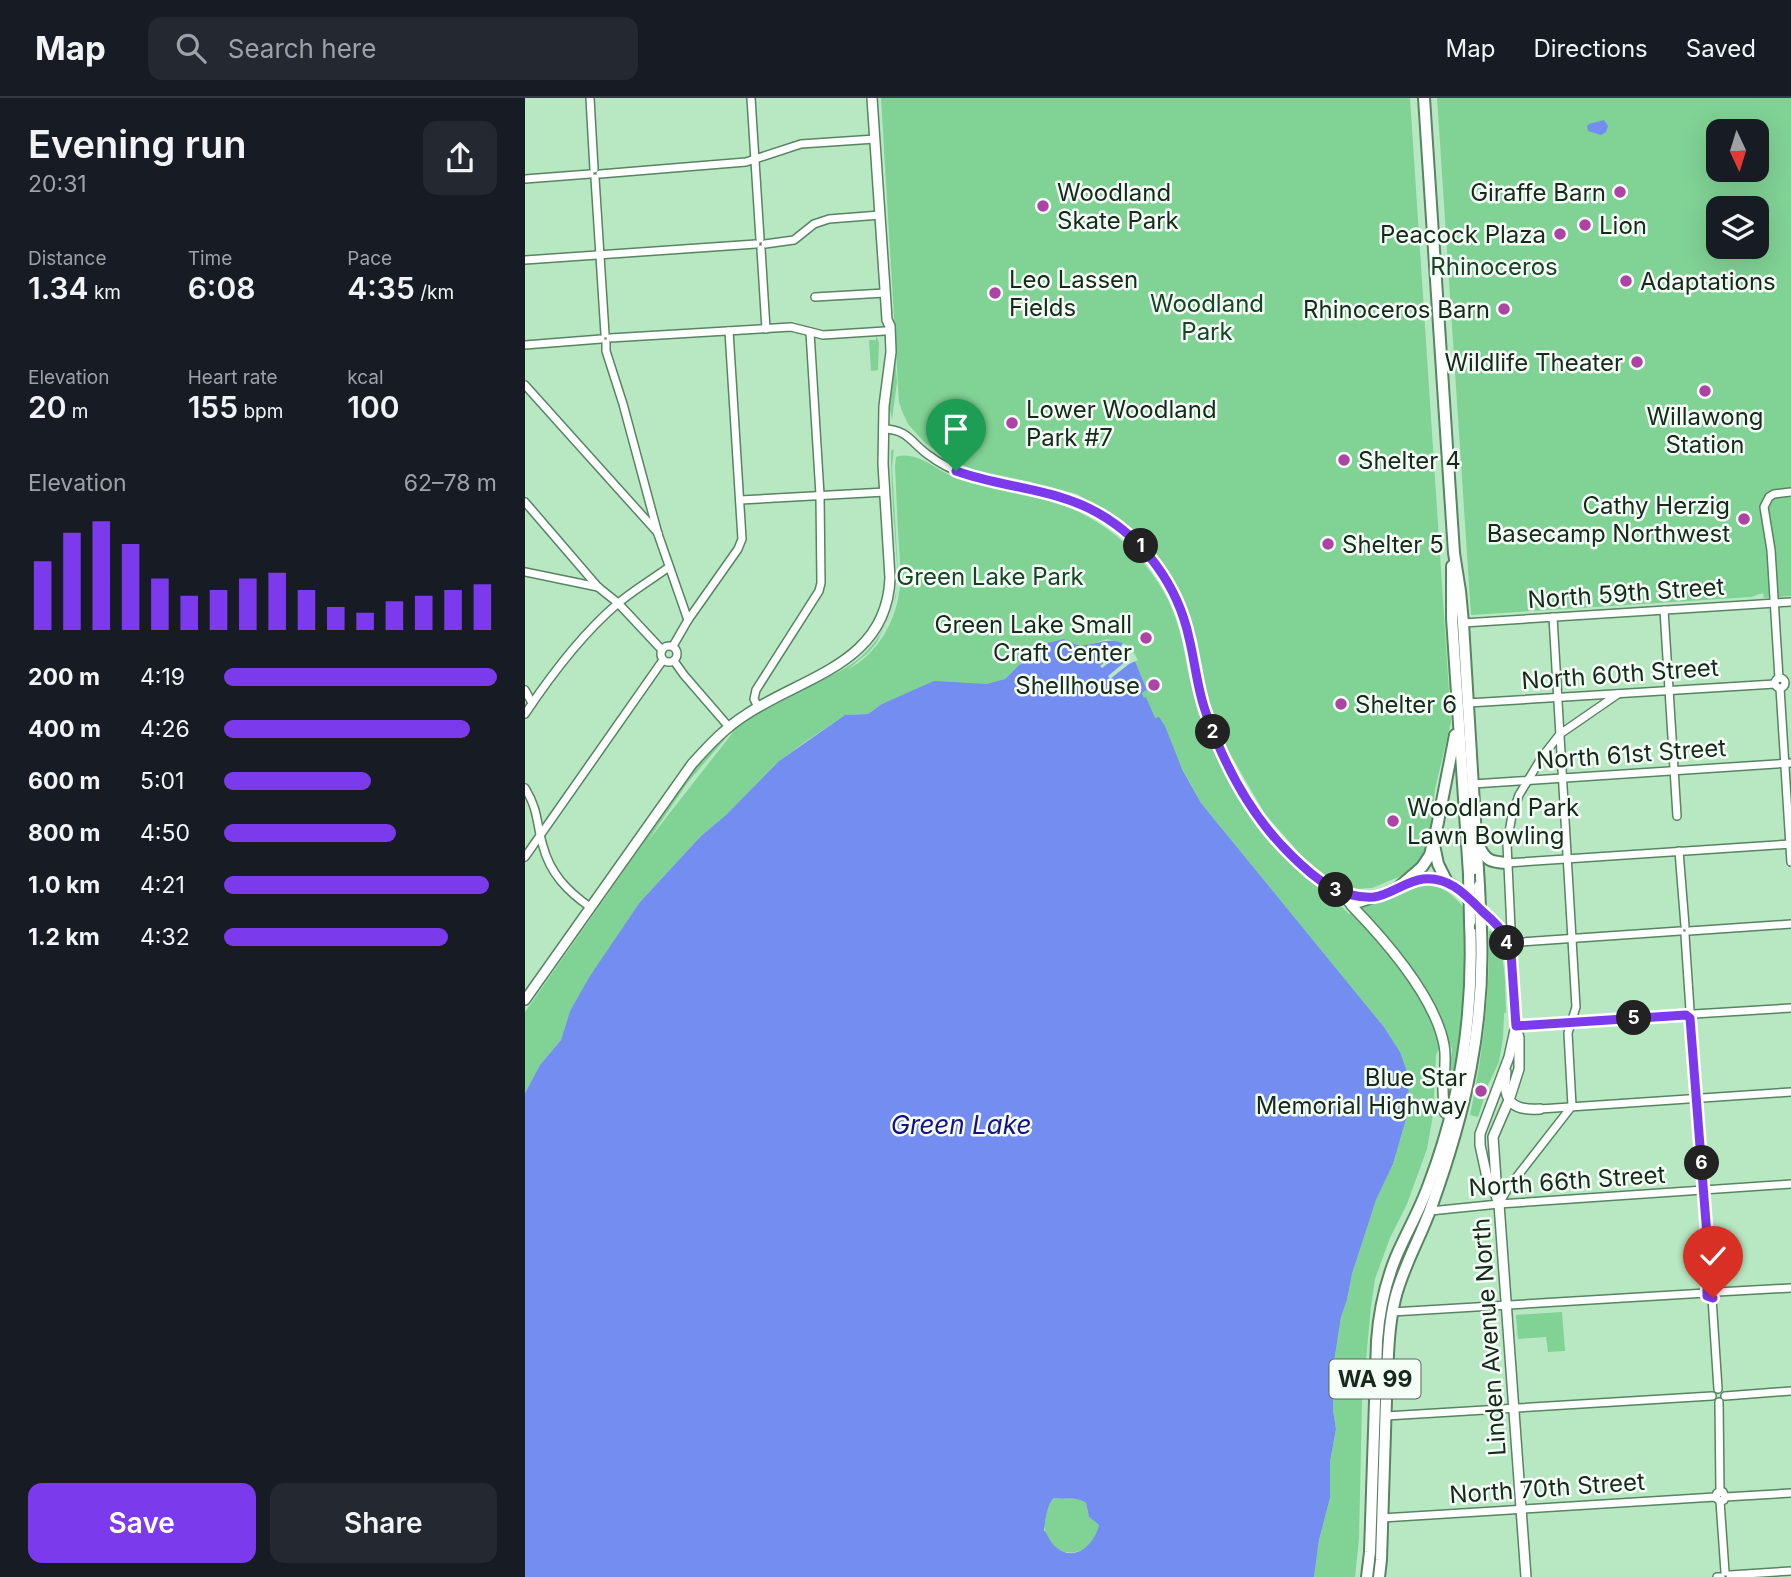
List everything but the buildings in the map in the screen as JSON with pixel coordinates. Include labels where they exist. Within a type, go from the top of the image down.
[{"type":"highway","name":"WA 99","points":[[1379,1577],[1392,1312],[1403,1270],[1430,1211],[1457,1132],[1470,1075],[1479,1015],[1482,955],[1463,623],[1454,553],[1424,98]]},
{"type":"highway","name":"WA 99","points":[[1367,1577],[1380,1312],[1390,1272],[1429,1185],[1451,1116],[1462,1066],[1468,1017],[1471,922],[1451,589],[1454,553]]},
{"type":"highway","points":[[1400,886],[1425,864],[1434,843],[1458,715]]},
{"type":"highway","points":[[1477,841],[1489,860],[1507,863]]},
{"type":"highway","points":[[1434,843],[1438,864],[1447,881]]},
{"type":"main road","points":[[872,98],[888,371]]},
{"type":"main road","points":[[525,1000],[692,764],[729,727],[758,707],[850,658],[861,648],[884,612],[890,585],[883,429],[891,352],[891,331],[887,320]]},
{"type":"main road","points":[[1451,1116],[1444,1111],[1444,1045],[1433,1016],[1423,995],[1399,960],[1351,905],[1423,879],[1447,881],[1462,891],[1498,927],[1507,943],[1511,953],[1519,1038],[1519,1069],[1513,1099],[1520,1105],[1540,1109]]},
{"type":"main road","points":[[1329,887],[1351,895],[1376,897]]},
{"type":"main road","points":[[1516,1026],[1505,1088],[1509,1100],[1516,1107],[1540,1109]]},
{"type":"main road","points":[[1499,1204],[1488,1182],[1480,1145],[1481,1131],[1509,1057]]},
{"type":"main road","points":[[1494,1190],[1496,1180],[1493,1142],[1519,1069]]},
{"type":"main road","points":[[1480,1145],[1493,1142]]},
{"type":"main road","name":"Linden Avenue North","points":[[1499,1204],[1526,1577]]},
{"type":"street","points":[[590,98],[606,351],[658,534],[688,620]]},
{"type":"street","points":[[751,98],[766,328]]},
{"type":"street","points":[[525,179],[746,162],[801,144],[875,139]]},
{"type":"street","points":[[525,260],[794,240],[814,224],[829,219],[880,215]]},
{"type":"street","points":[[815,297],[885,293]]},
{"type":"street","points":[[525,345],[766,328],[797,328],[823,335],[885,331]]},
{"type":"street","points":[[674,646],[688,620],[740,546],[742,535],[729,331]]},
{"type":"street","points":[[758,707],[754,699],[756,691],[819,591],[822,575],[810,332]]},
{"type":"street","points":[[525,385],[658,534]]},
{"type":"street","points":[[883,429],[902,432],[929,456],[956,471],[1032,488],[1084,505],[1109,520],[1137,543],[1160,570],[1178,603],[1189,638],[1204,708],[1240,788],[1283,847],[1351,905]]},
{"type":"street","points":[[740,500],[885,492]]},
{"type":"street","points":[[1791,492],[1774,494],[1769,497],[1764,507],[1771,550],[1782,683],[1791,862]]},
{"type":"street","points":[[525,502],[598,587],[618,603],[662,650]]},
{"type":"street","points":[[525,714],[566,657],[618,603],[669,567]]},
{"type":"street","points":[[525,572],[598,587]]},
{"type":"street","name":"North 59th Street","points":[[1463,623],[1791,602]]},
{"type":"street","points":[[1664,610],[1677,816]]},
{"type":"street","points":[[1553,617],[1577,1007],[1568,1033],[1572,1106]]},
{"type":"street","points":[[663,660],[662,650],[668,645],[674,646]]},
{"type":"street","points":[[674,646],[678,653],[674,661]]},
{"type":"street","points":[[663,660],[674,661]]},
{"type":"street","points":[[525,857],[663,660]]},
{"type":"street","points":[[674,661],[729,727]]},
{"type":"street","name":"North 60th Street","points":[[1468,704],[1782,683]]},
{"type":"street","points":[[525,690],[532,703]]},
{"type":"street","points":[[1618,694],[1560,734],[1519,795],[1507,844],[1511,929],[1507,943],[1791,924]]},
{"type":"street","name":"North 61st Street","points":[[1473,784],[1788,763]]},
{"type":"street","points":[[525,788],[537,813],[548,860],[558,879],[590,907]]},
{"type":"street","points":[[1507,863],[1790,844]]},
{"type":"street","points":[[1679,851],[1712,1293],[1715,1392]]},
{"type":"street","points":[[1516,1026],[1791,1008]]},
{"type":"street","points":[[1540,1109],[1791,1092]]},
{"type":"street","name":"Linden Avenue North","points":[[1499,1204],[1508,1188],[1572,1106]]},
{"type":"street","name":"North 66th Street","points":[[1430,1211],[1791,1184]]},
{"type":"street","points":[[1392,1312],[1791,1288]]},
{"type":"street","points":[[1386,1416],[1722,1391],[1720,1497],[1724,1576],[1791,1571]]},
{"type":"street","points":[[1722,1399],[1791,1391]]},
{"type":"street","name":"North 70th Street","points":[[1382,1518],[1791,1493]]},
{"type":"green space","name":"Woodland Park","points":[[881,98],[1410,98],[1451,722],[1435,789],[1431,832],[1418,864],[1406,874],[1372,888],[1354,889],[1337,885],[1302,856],[1265,814],[1222,739],[1206,696],[1197,641],[1190,618],[1172,581],[1146,545],[1122,521],[1077,494],[974,470],[941,455],[924,442],[908,424],[899,402]]},
{"type":"green space","name":"Rhinoceros","points":[[1437,98],[1791,98],[1791,596],[1764,598],[1763,593],[1751,597],[1471,615]]},
{"type":"green space","points":[[876,336],[879,342],[878,370],[871,371],[869,340],[876,340]]},
{"type":"green space","points":[[894,347],[897,382],[892,420],[889,405]]},
{"type":"green space","points":[[894,449],[892,466],[898,571],[897,584],[891,465],[891,451]]},
{"type":"green space","name":"Green Lake Park","points":[[896,457],[913,457],[955,478],[1013,489],[1059,503],[1081,513],[1121,540],[1146,566],[1163,590],[1175,616],[1193,693],[1209,740],[1237,796],[1270,843],[1349,914],[1390,896],[1423,886],[1441,888],[1463,907],[1463,998],[1452,1089],[1448,1088],[1452,1049],[1446,1034],[1436,1055],[1433,1115],[1427,1149],[1375,1279],[1362,1403],[1359,1539],[1355,1577],[1314,1577],[1319,1540],[1330,1498],[1330,1462],[1336,1429],[1333,1410],[1334,1362],[1341,1317],[1376,1200],[1393,1164],[1409,1109],[1400,1052],[1384,1027],[1201,803],[1144,698],[1142,693],[1147,690],[1135,661],[1123,643],[1107,639],[1086,646],[1073,645],[1034,656],[1019,665],[1005,679],[903,696],[882,704],[868,714],[845,715],[779,761],[726,815],[701,836],[640,902],[570,1011],[561,1040],[540,1065],[525,1093],[525,1012],[699,764],[724,737],[688,782],[647,842],[734,731],[728,734],[768,707],[852,664],[872,646],[891,612],[877,642],[847,670],[868,655],[877,645],[890,623],[898,599],[900,572]]},
{"type":"green space","points":[[1489,931],[1496,940],[1503,959],[1506,1012],[1499,1062],[1478,1117],[1470,1115],[1485,1024]]},
{"type":"green space","points":[[1562,1312],[1565,1351],[1548,1352],[1546,1337],[1518,1339],[1516,1315]]},
{"type":"green space","points":[[1054,1498],[1086,1503],[1089,1517],[1099,1525],[1087,1547],[1068,1552],[1051,1544],[1046,1536],[1045,1525],[1048,1507]]},
{"type":"water","points":[[1604,120],[1608,126],[1606,132],[1601,135],[1588,131],[1589,124]]},
{"type":"water","name":"Green Lake","points":[[1064,639],[1080,645],[1106,641],[1123,643],[1135,661],[1147,690],[1142,693],[1144,698],[1146,697],[1155,718],[1159,717],[1165,726],[1182,769],[1201,803],[1384,1027],[1400,1052],[1408,1075],[1409,1109],[1393,1164],[1376,1200],[1341,1317],[1334,1362],[1333,1410],[1336,1429],[1330,1462],[1330,1498],[1319,1540],[1314,1577],[525,1577],[525,1093],[540,1065],[561,1040],[570,1011],[640,902],[701,836],[726,815],[779,761],[845,715],[868,714],[882,704],[934,681],[986,684],[1005,679],[1019,665],[1038,655],[1048,643]],"holes":[[[1054,1498],[1086,1503],[1089,1517],[1099,1525],[1084,1549],[1064,1552],[1057,1548],[1044,1530],[1049,1505]]]},
{"type":"pier","points":[[1123,643],[1132,650],[1138,660],[1110,679],[1108,676],[1126,661],[1120,654],[1102,668],[1100,666],[1118,651]]},
{"type":"place","name":"Giraffe Barn","points":[[1620,192]]},
{"type":"place","name":"Woodland Skate Park","points":[[1043,206]]},
{"type":"place","name":"Lion","points":[[1585,225]]},
{"type":"place","name":"Peacock Plaza","points":[[1560,234]]},
{"type":"place","name":"Adaptations","points":[[1626,281]]},
{"type":"place","name":"Leo Lassen Fields","points":[[995,293]]},
{"type":"place","name":"Rhinoceros Barn","points":[[1504,309]]},
{"type":"place","name":"Wildlife Theater","points":[[1637,362]]},
{"type":"place","name":"Willawong Station","points":[[1705,391]]},
{"type":"place","name":"Lower Woodland Park #7","points":[[1012,423]]},
{"type":"place","name":"Shelter 4","points":[[1344,460]]},
{"type":"place","name":"Cathy Herzig Basecamp Northwest","points":[[1744,519]]},
{"type":"place","name":"Shelter 5","points":[[1328,544]]},
{"type":"place","name":"Green Lake Small Craft Center","points":[[1146,638]]},
{"type":"place","name":"Shellhouse","points":[[1154,685]]},
{"type":"place","name":"Shelter 6","points":[[1341,704]]},
{"type":"place","name":"Woodland Park Lawn Bowling","points":[[1393,821]]},
{"type":"place","name":"Blue Star Memorial Highway","points":[[1481,1091]]},
{"type":"route","points":[[956,471],[1075,501],[1109,520],[1137,543],[1160,570],[1178,603],[1186,625],[1204,708],[1240,788],[1272,835],[1307,870],[1329,887],[1342,893],[1376,897],[1409,882],[1430,878],[1447,881],[1462,891],[1498,927],[1507,943],[1511,953],[1516,1026],[1686,1015],[1690,1018],[1711,1287],[1706,1293],[1713,1298]]}]
